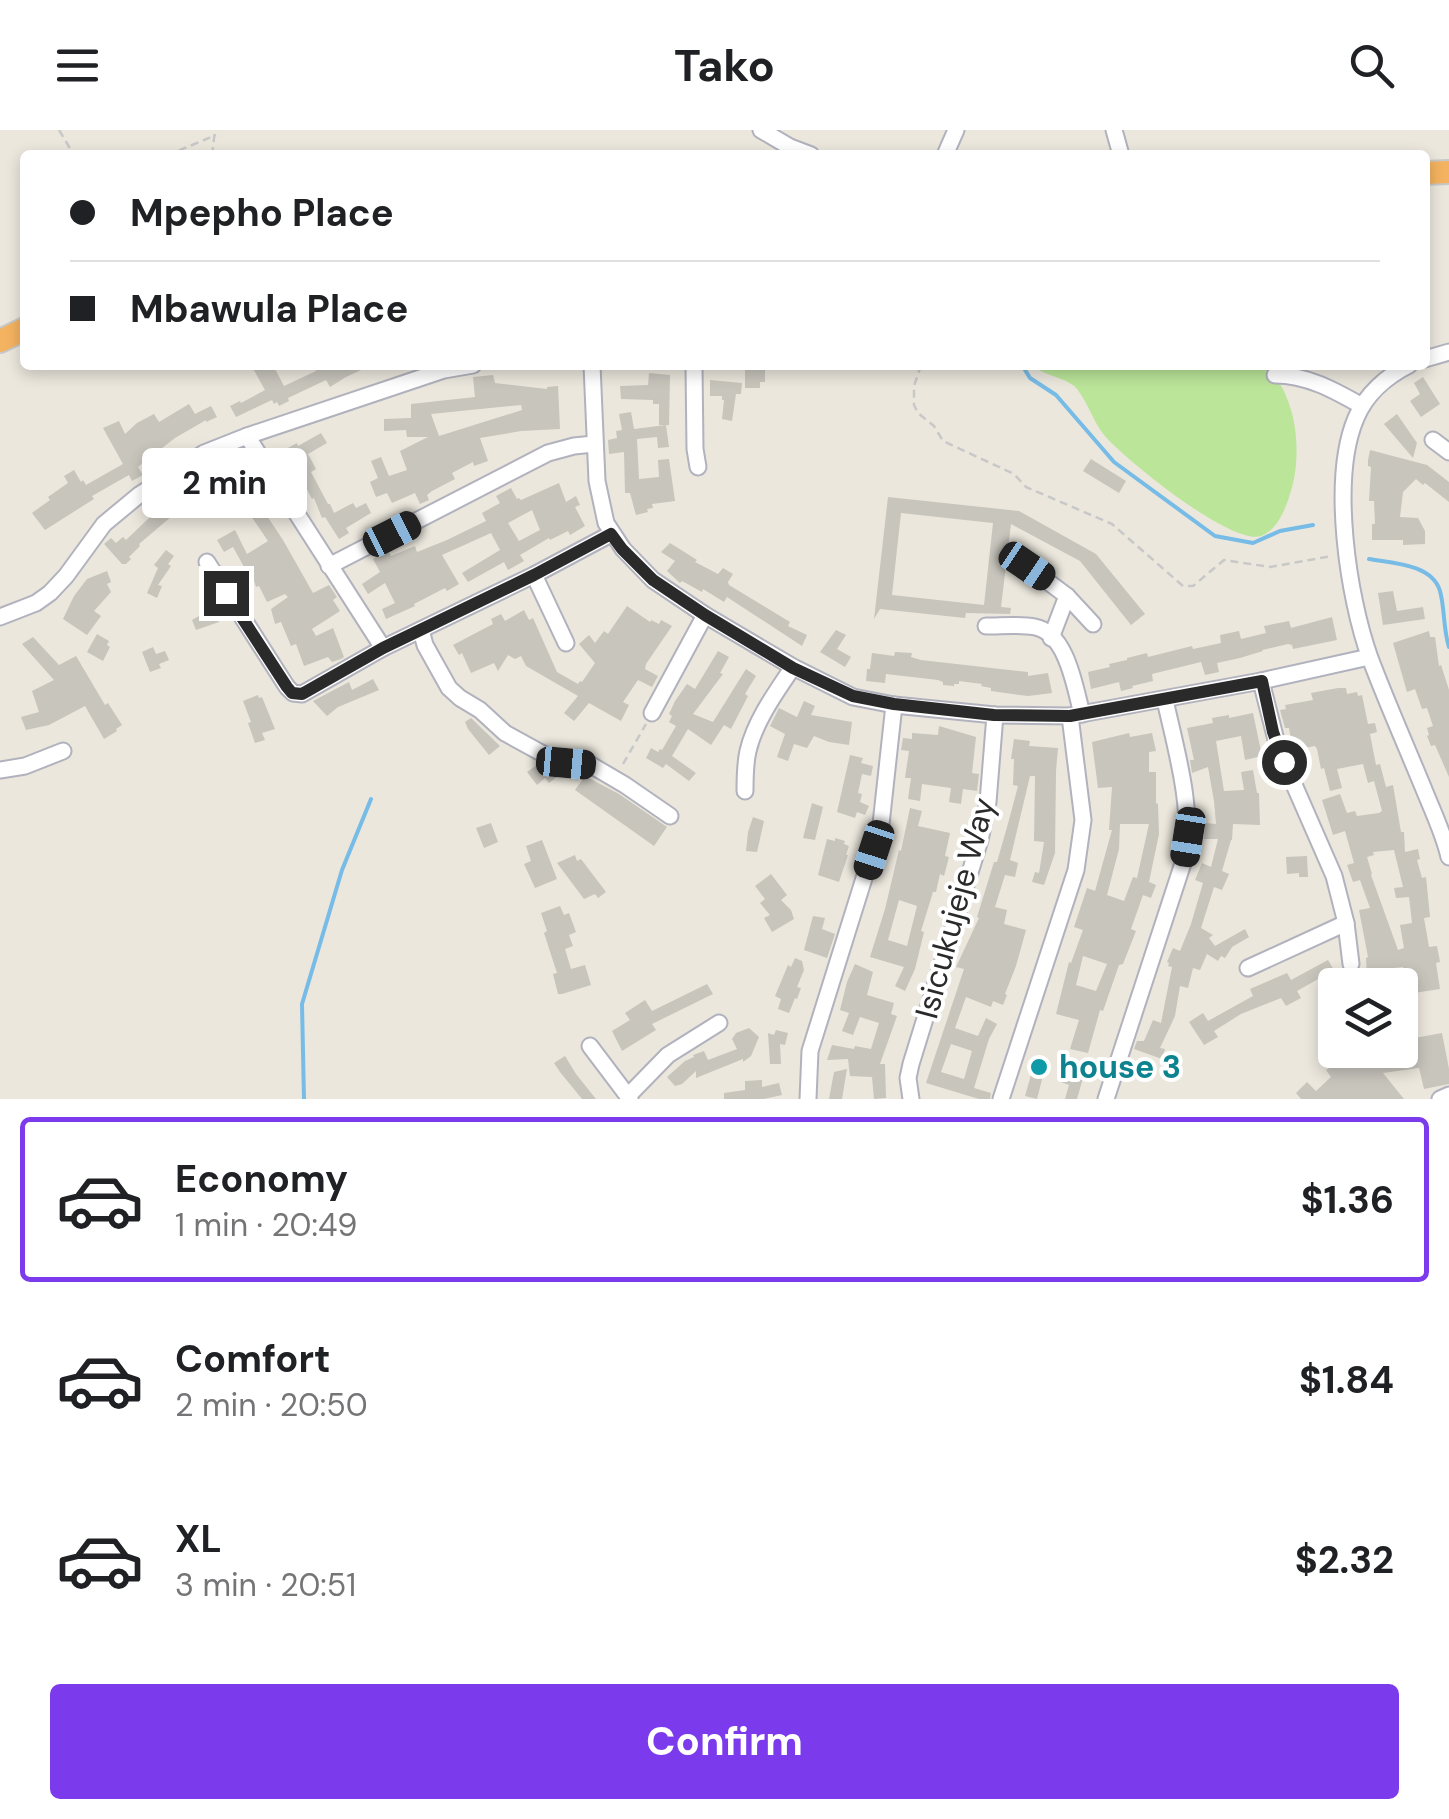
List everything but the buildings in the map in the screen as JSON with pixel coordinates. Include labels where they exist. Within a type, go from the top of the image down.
[{"type":"street","points":[[762,130],[797,150]]},
{"type":"street","points":[[0,617],[50,593],[104,524],[204,453],[444,370]]},
{"type":"street","points":[[592,370],[601,506],[611,534],[622,549],[653,580],[705,615],[793,668],[853,696],[994,715],[1076,715],[1262,681],[1369,656]]},
{"type":"street","points":[[694,370],[698,467]]},
{"type":"street","points":[[1400,370],[1362,406],[1346,451],[1343,485],[1348,554],[1356,610],[1369,656],[1449,857]]},
{"type":"street","points":[[1275,374],[1313,381],[1362,406]]},
{"type":"street","points":[[247,436],[383,648]]},
{"type":"street","points":[[1433,440],[1449,452]]},
{"type":"street","points":[[329,566],[548,453],[594,444]]},
{"type":"street","points":[[206,562],[287,687],[292,693],[302,694],[383,648],[611,534]]},
{"type":"street","points":[[1027,566],[1067,596],[1093,624]]},
{"type":"street","points":[[534,575],[566,643]]},
{"type":"street","points":[[1052,638],[1067,596]]},
{"type":"street","points":[[652,713],[705,615]]},
{"type":"street","points":[[986,626],[1038,628],[1052,638],[1065,656],[1076,715],[1083,820],[1076,870],[1001,1099]]},
{"type":"street","points":[[421,630],[449,688],[505,733],[566,763],[592,766],[670,816]]},
{"type":"street","points":[[745,791],[752,737],[793,668]]},
{"type":"street","points":[[1262,681],[1278,748],[1334,876],[1351,964]]},
{"type":"street","points":[[1106,1099],[1185,857],[1188,837],[1186,802],[1165,700]]},
{"type":"street","points":[[808,1099],[810,1051],[881,824],[894,704]]},
{"type":"street","name":"Isicukujeje Way","points":[[911,1099],[911,1064],[980,840],[988,802],[994,715]]},
{"type":"street","points":[[0,770],[25,766],[63,750]]},
{"type":"street","points":[[1248,968],[1346,923]]},
{"type":"street","points":[[590,1046],[629,1098],[668,1054],[719,1024]]},
{"type":"street","points":[[1440,1099],[1449,1095]]},
{"type":"path","points":[[179,150],[216,132]]},
{"type":"path","points":[[919,370],[914,405],[943,441],[1014,474],[1026,487],[1112,524],[1182,586],[1193,586],[1224,560],[1270,566],[1348,554]]},
{"type":"path","points":[[614,778],[652,713]]},
{"type":"green space","points":[[1040,370],[1268,370],[1284,392],[1296,437],[1294,479],[1279,520],[1261,536],[1247,536],[1204,515],[1115,447],[1073,385]]},
{"type":"waterway","points":[[1025,370],[1030,378],[1056,395],[1114,462],[1215,536],[1253,543],[1280,531],[1313,525]]},
{"type":"waterway","points":[[1369,559],[1410,566],[1436,582],[1449,647]]},
{"type":"waterway","points":[[304,1099],[302,1004],[342,870],[371,799]]},
{"type":"place","name":"house 3","points":[[1039,1067]]},
{"type":"route","points":[[226,593],[287,687],[292,693],[302,694],[383,648],[611,534],[653,580],[705,615],[793,668],[853,696],[994,715],[1045,717],[1070,716],[1262,681],[1284,762]]}]
